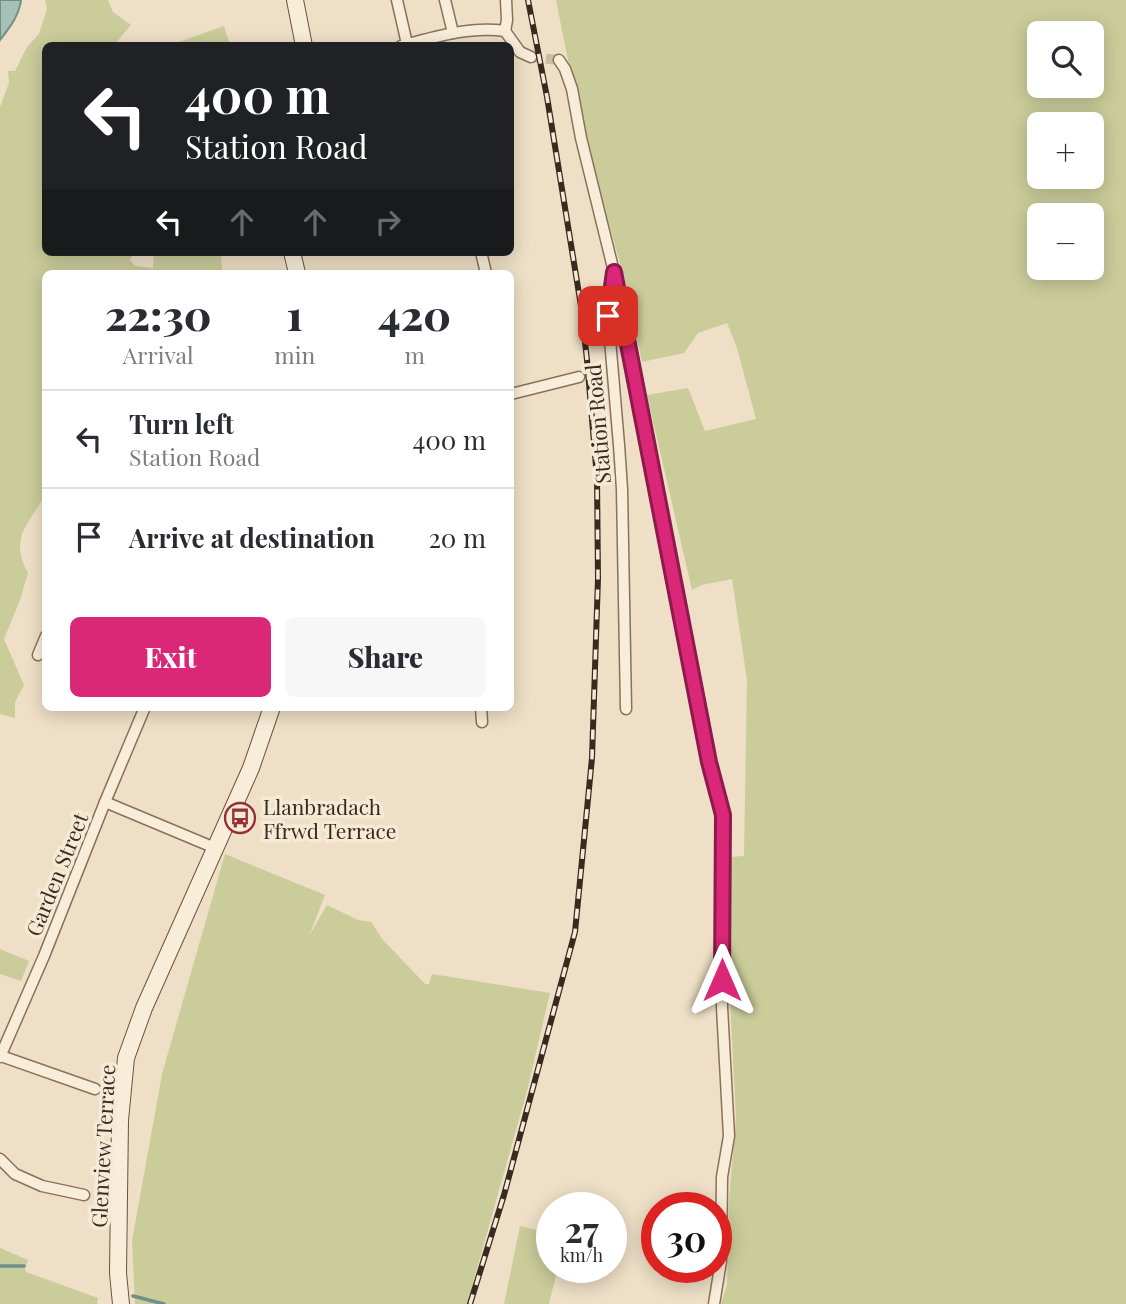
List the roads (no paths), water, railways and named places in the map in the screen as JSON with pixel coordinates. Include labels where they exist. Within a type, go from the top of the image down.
[{"type":"street","points":[[295,0],[303,42]]},
{"type":"street","points":[[397,0],[404,42]]},
{"type":"street","points":[[445,0],[453,33]]},
{"type":"street","points":[[505,31],[506,0]]},
{"type":"street","points":[[438,41],[453,33],[492,29],[505,31],[513,42]]},
{"type":"street","points":[[514,44],[520,52],[531,57]]},
{"type":"street","name":"Station Road","points":[[559,60],[572,89],[581,138],[614,272],[608,316],[620,456],[626,709]]},
{"type":"street","points":[[614,272],[709,762],[723,815],[722,1007],[729,1136],[722,1177],[721,1261],[714,1304]]},
{"type":"street","points":[[514,393],[579,377]]},
{"type":"street","points":[[38,655],[42,646]]},
{"type":"street","name":"Garden Street","points":[[1,1056],[143,711]]},
{"type":"street","name":"Glenview Terrace","points":[[121,1304],[118,1273],[120,1120],[126,1058],[144,1008],[251,768],[271,711]]},
{"type":"street","points":[[481,711],[482,722]]},
{"type":"street","points":[[105,802],[217,845]]},
{"type":"street","points":[[1,1056],[95,1088]]},
{"type":"street","points":[[0,1159],[15,1174],[42,1186],[85,1195]]},
{"type":"water","points":[[0,0],[21,0],[11,26],[0,40]]},
{"type":"waterway","points":[[0,1266],[24,1266]]},
{"type":"waterway","points":[[133,1296],[164,1304]]},
{"type":"tunnel","points":[[531,57],[559,60]]},
{"type":"railway","points":[[470,1304],[504,1195],[575,932],[592,758],[598,578],[597,478],[581,306],[547,97],[528,0]]},
{"type":"place","name":"Llanbradach Ffrwd Terrace","points":[[240,818]]}]
